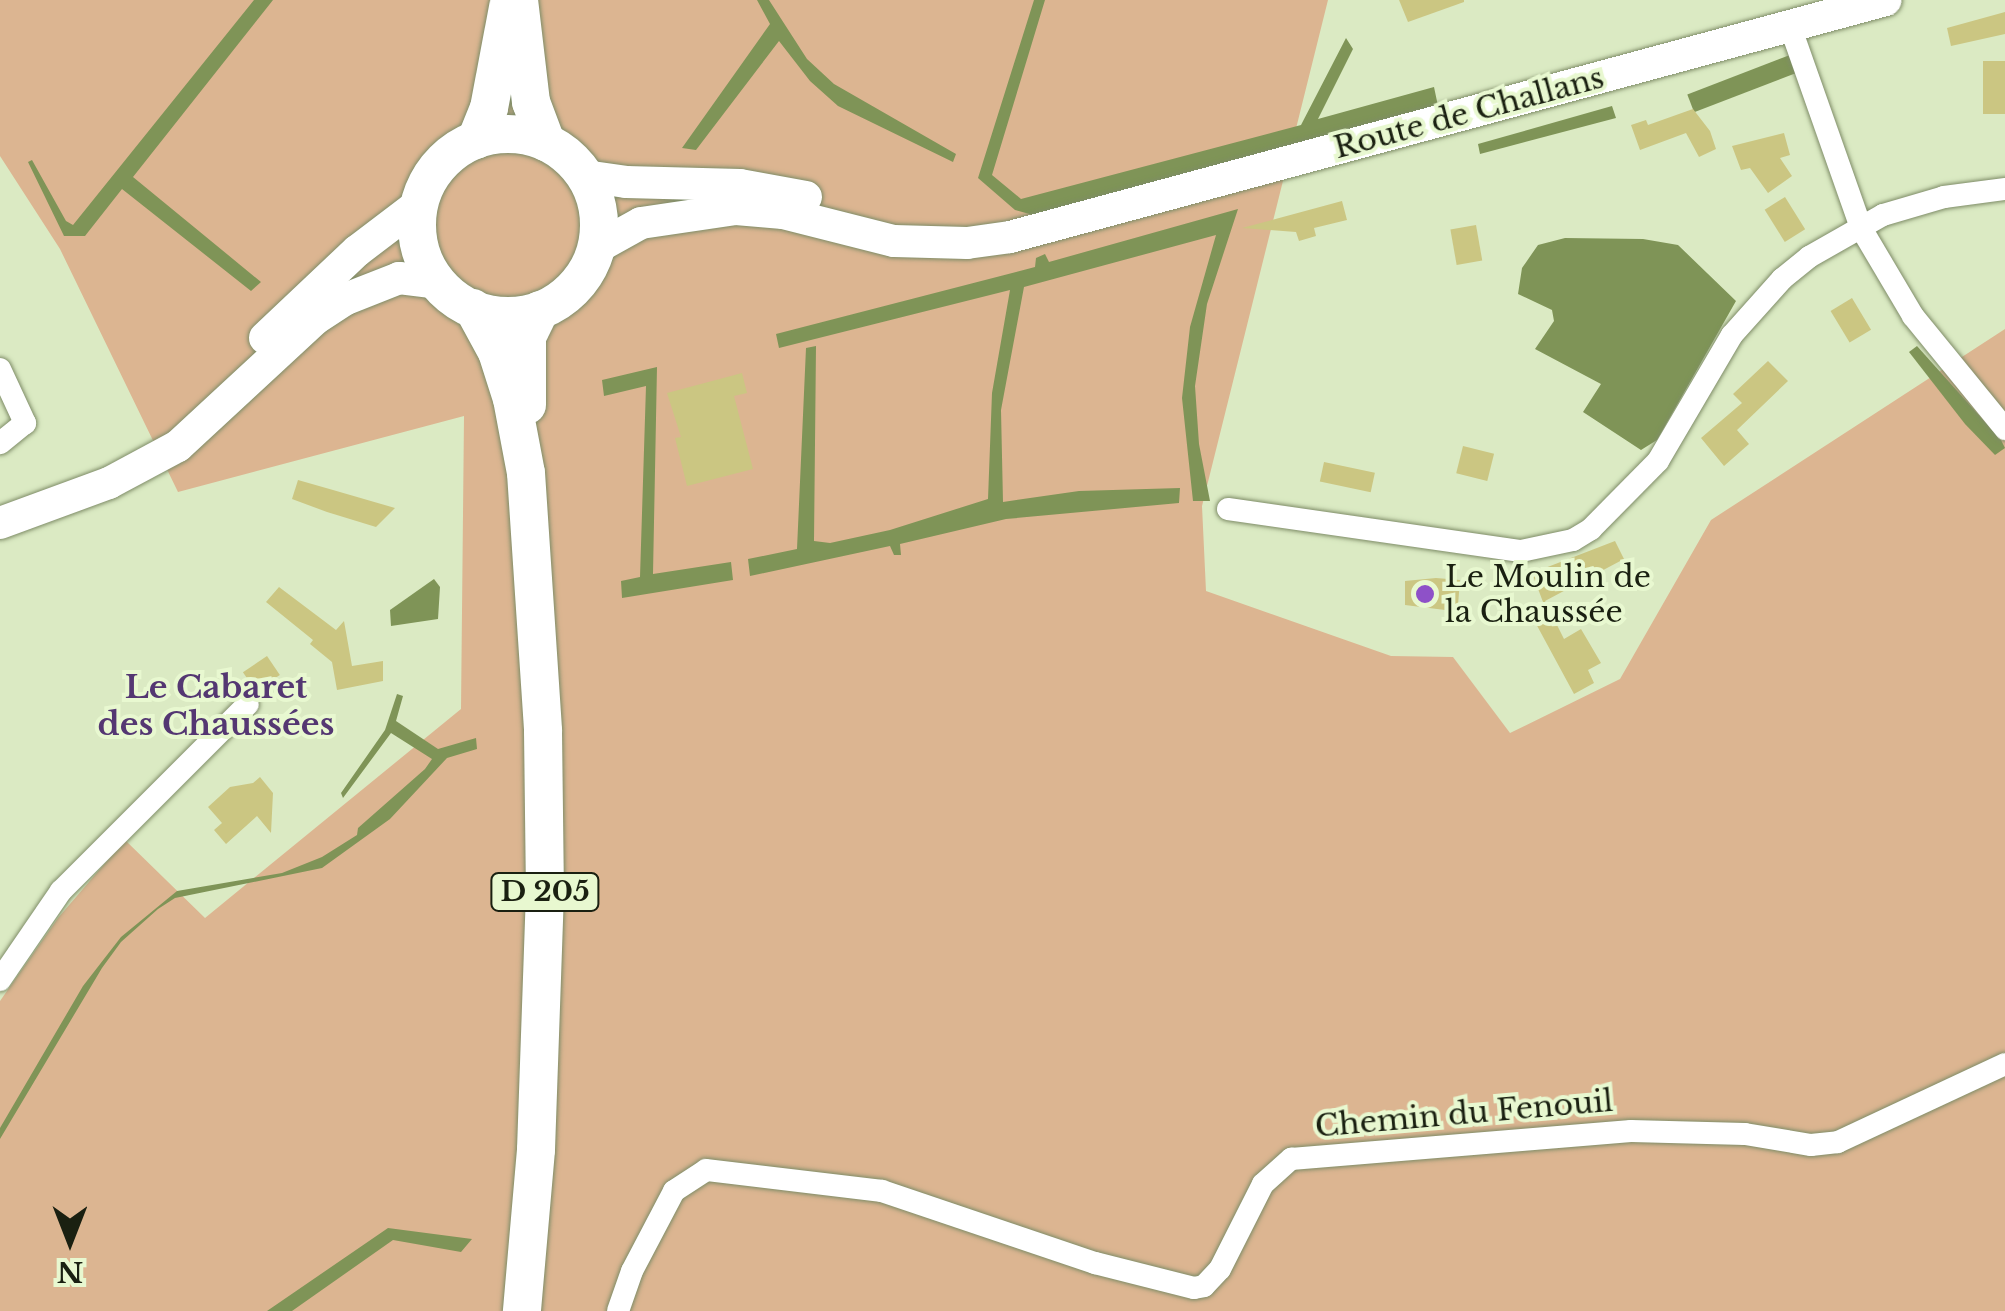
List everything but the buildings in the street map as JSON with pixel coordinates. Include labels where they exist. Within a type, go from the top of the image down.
[{"type":"main road","points":[[476,140],[490,108],[509,0]]},
{"type":"main road","points":[[519,0],[531,102],[546,142]]},
{"type":"main road","name":"Route de Challans","points":[[596,248],[641,222],[684,213],[736,209],[783,214],[916,242],[967,243],[1052,226],[1886,0]]},
{"type":"main road","points":[[0,523],[109,483],[161,453],[171,433],[233,386],[316,319],[346,300],[399,278],[438,283],[473,308],[506,315],[540,310],[576,286],[596,248],[598,211],[585,176],[568,156],[546,142],[511,134],[476,140],[440,164],[420,204],[304,298],[233,386]]},
{"type":"main road","name":"Route de Challans","points":[[585,176],[789,192],[867,215],[952,230],[1052,226]]},
{"type":"main road","points":[[420,204],[420,245],[438,283]]},
{"type":"main road","name":"D 205","points":[[473,308],[497,352],[512,400],[526,473]]},
{"type":"main road","name":"D 205","points":[[522,1311],[535,1169],[545,892],[542,712],[526,473],[525,356],[527,337],[540,310]]},
{"type":"street","points":[[1790,26],[1860,228],[1913,316],[2005,429]]},
{"type":"street","points":[[1228,510],[1521,551],[1573,540],[1591,529],[1658,461],[1732,335],[1755,304],[1809,258],[1910,204],[2005,189]]},
{"type":"street","points":[[0,368],[25,423],[0,443]]},
{"type":"street","points":[[0,980],[60,891],[248,704]]},
{"type":"street","name":"Chemin du Fenouil","points":[[618,1311],[632,1270],[674,1191],[706,1170],[882,1190],[1095,1263],[1194,1288],[1204,1286],[1220,1268],[1263,1184],[1291,1159],[1631,1131],[1706,1132],[1810,1145],[1838,1142],[2005,1064]]},
{"type":"shaded area","points":[[0,0],[1328,0],[1202,506],[1206,591],[1391,656],[1453,657],[1510,733],[1620,679],[1711,520],[2005,329],[2005,1311],[0,1311],[0,1001],[58,918],[125,840],[205,918],[461,709],[464,416],[178,492],[60,249],[0,156]]},
{"type":"shaded area","points":[[254,0],[273,0],[133,177],[261,282],[251,291],[122,189],[85,236],[64,236],[28,162],[32,160],[66,221],[73,225]]},
{"type":"shaded area","points":[[757,0],[769,0],[807,59],[834,84],[956,154],[953,162],[838,106],[810,81],[779,41],[696,150],[682,148],[770,24]]},
{"type":"shaded area","points":[[1034,0],[1045,0],[992,175],[1021,199],[1301,125],[1346,38],[1353,49],[1318,119],[1434,87],[1438,106],[1033,215],[1015,210],[978,178]]},
{"type":"shaded area","points":[[1790,55],[1797,73],[1694,112],[1687,94]]},
{"type":"shaded area","points":[[1612,106],[1616,118],[1480,154],[1478,144]]},
{"type":"shaded area","points":[[1238,209],[1207,304],[1195,386],[1199,444],[1210,501],[1193,501],[1182,398],[1190,327],[1216,235],[1024,287],[1001,410],[1003,502],[1079,491],[1180,488],[1179,503],[1006,519],[900,544],[901,555],[894,555],[890,546],[750,576],[748,559],[797,549],[806,348],[816,346],[814,541],[830,543],[890,530],[988,499],[992,393],[1010,290],[779,348],[776,334],[1035,267],[1036,258],[1045,254],[1049,262]]},
{"type":"shaded area","points":[[1565,238],[1643,239],[1678,245],[1736,301],[1657,440],[1641,450],[1583,412],[1601,384],[1535,349],[1554,321],[1552,310],[1518,294],[1522,268],[1538,245]]},
{"type":"shaded area","points":[[1917,346],[2005,448],[1995,455],[1965,424],[1909,352]]},
{"type":"shaded area","points":[[657,367],[653,574],[731,562],[733,580],[622,598],[621,581],[640,577],[646,386],[604,396],[602,380]]},
{"type":"shaded area","points":[[434,579],[440,587],[438,619],[391,626],[390,610]]},
{"type":"shaded area","points":[[397,694],[403,696],[396,721],[438,749],[476,738],[477,749],[447,758],[390,819],[322,868],[175,898],[158,909],[121,942],[102,968],[0,1139],[0,1128],[83,986],[121,937],[177,891],[282,873],[322,857],[357,835],[358,828],[425,769],[432,759],[391,733],[343,798],[341,793],[385,730]]},
{"type":"shaded area","points":[[388,1228],[472,1239],[461,1252],[393,1240],[292,1311],[267,1311]]},
{"type":"place","name":"Le Moulin de la Chaussée","points":[[1425,594]]},
{"type":"district","name":"Le Cabaret des Chaussées","points":[[216,706]]}]
